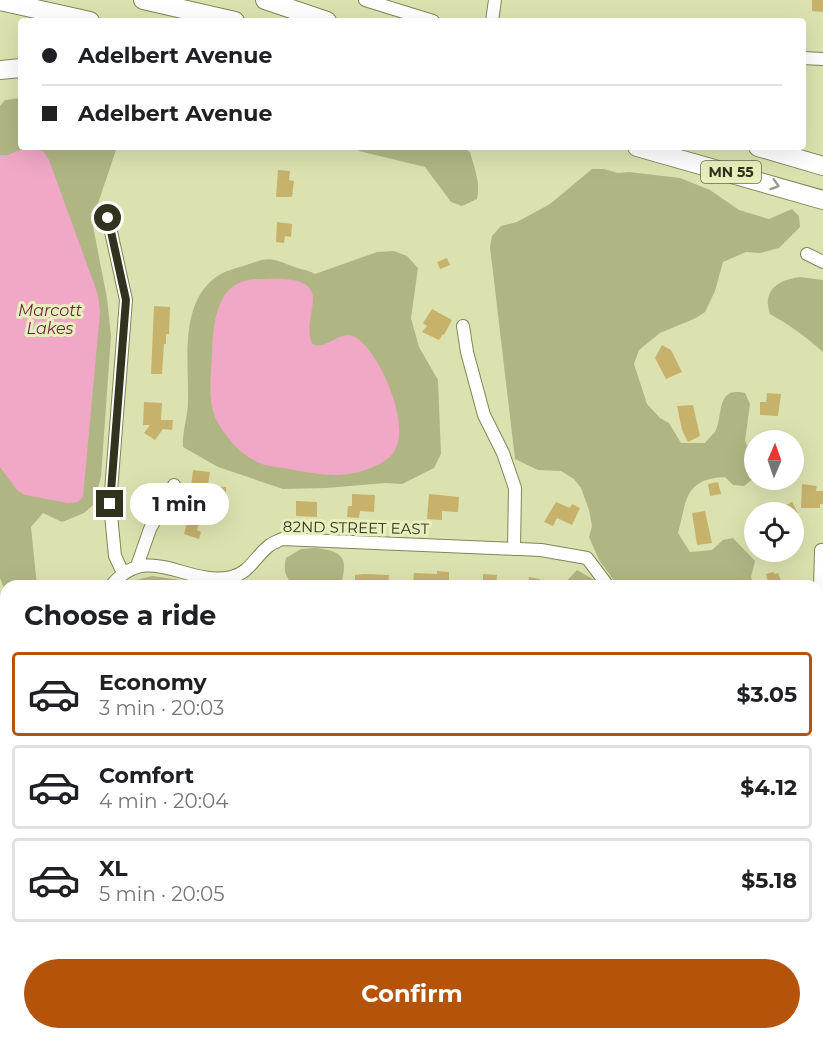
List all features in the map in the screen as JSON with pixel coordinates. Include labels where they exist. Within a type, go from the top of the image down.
[{"type":"highway","points":[[143,0],[222,18]]},
{"type":"highway","points":[[265,0],[318,18]]},
{"type":"highway","points":[[0,1],[76,18]]},
{"type":"highway","points":[[0,70],[18,68]]},
{"type":"highway","name":"MN 55","points":[[648,150],[823,200]]},
{"type":"highway","name":"MN 55","points":[[768,150],[823,166]]},
{"type":"street","points":[[365,0],[423,18]]},
{"type":"street","points":[[492,18],[495,0]]},
{"type":"street","points":[[806,58],[823,59]]},
{"type":"street","points":[[108,218],[126,300],[110,504],[115,556],[123,573]]},
{"type":"street","points":[[807,254],[823,262]]},
{"type":"street","points":[[463,326],[467,352],[484,415],[503,453],[515,488],[514,549]]},
{"type":"street","points":[[136,567],[150,529],[174,485]]},
{"type":"street","name":"82ND STREET EAST","points":[[117,580],[123,573],[136,567],[158,565],[208,578],[234,576],[246,571],[268,546],[282,539],[541,550],[588,558],[604,580]]},
{"type":"street","points":[[821,580],[822,550]]},
{"type":"green space","name":"Marcott Lakes","points":[[18,98],[18,150],[116,150],[92,221],[107,298],[111,336],[101,477],[93,505],[84,513],[62,522],[43,513],[31,527],[36,580],[1,580],[0,578],[0,106],[5,100]]},
{"type":"green space","points":[[466,150],[470,152],[478,181],[477,199],[462,206],[451,202],[425,167],[359,151]]},
{"type":"green space","points":[[592,169],[680,178],[710,190],[739,210],[769,219],[792,209],[799,216],[800,227],[779,248],[760,253],[746,252],[723,262],[715,291],[705,312],[660,333],[639,350],[634,364],[647,404],[660,418],[669,423],[681,443],[705,443],[715,432],[725,398],[735,392],[745,393],[750,404],[746,430],[744,430],[744,486],[733,485],[725,477],[702,482],[694,487],[686,501],[678,533],[690,552],[712,550],[723,540],[733,538],[744,550],[744,562],[755,562],[752,580],[614,580],[599,560],[589,537],[592,526],[589,510],[581,488],[574,479],[561,471],[538,470],[515,459],[490,247],[492,236],[501,226],[517,222],[550,204]]},
{"type":"green space","points":[[394,251],[407,256],[418,268],[411,318],[419,347],[438,380],[441,454],[434,468],[402,484],[283,489],[218,467],[183,447],[188,407],[188,334],[196,302],[204,288],[223,273],[268,259],[315,274],[377,252]]},
{"type":"green space","points":[[800,277],[823,280],[823,352],[798,331],[770,314],[768,301],[772,289],[785,281]]},
{"type":"green space","points":[[315,548],[332,551],[341,557],[344,567],[342,580],[289,580],[285,570],[286,558],[301,549]]},
{"type":"green space","points":[[577,570],[594,580],[568,580]]},
{"type":"green space","points":[[152,576],[181,580],[136,580]]},
{"type":"water","name":"Marcott Lakes","points":[[20,150],[37,150],[43,151],[49,160],[98,295],[100,312],[83,497],[78,502],[68,503],[25,495],[17,490],[0,467],[0,155],[8,155]]},
{"type":"water","points":[[285,279],[300,282],[311,290],[313,300],[309,330],[312,344],[324,344],[346,335],[352,336],[367,348],[384,374],[396,407],[399,438],[392,455],[381,463],[354,473],[341,475],[318,474],[268,466],[244,454],[218,424],[210,388],[215,319],[221,303],[230,289],[245,281]]},
{"type":"building","points":[[812,0],[823,0],[823,12],[812,11]]},
{"type":"building","points":[[278,170],[290,171],[289,180],[294,181],[292,197],[276,197]]},
{"type":"building","points":[[277,222],[292,224],[291,237],[285,236],[284,243],[276,242]]},
{"type":"building","points":[[447,258],[450,265],[440,269],[437,262]]},
{"type":"building","points":[[154,306],[170,307],[169,334],[166,334],[166,344],[164,344],[162,374],[151,374]]},
{"type":"building","points":[[432,309],[452,320],[439,340],[422,332],[427,326],[423,323]]},
{"type":"building","points":[[662,345],[671,350],[682,372],[666,379],[655,358]]},
{"type":"building","points":[[767,393],[781,394],[778,416],[760,415],[760,402],[766,402]]},
{"type":"building","points":[[144,402],[162,403],[161,420],[173,420],[172,430],[163,429],[155,440],[144,433],[150,425],[143,425]]},
{"type":"building","points":[[693,405],[700,436],[688,442],[682,430],[677,406]]},
{"type":"building","points":[[193,470],[210,472],[207,490],[191,487]]},
{"type":"building","points":[[718,482],[721,494],[710,496],[708,484]]},
{"type":"building","points":[[804,484],[817,486],[816,491],[823,491],[823,504],[820,504],[820,508],[804,508],[804,502],[801,502]]},
{"type":"building","points":[[226,487],[226,509],[211,509],[211,488]]},
{"type":"building","points":[[352,494],[375,495],[374,512],[360,511],[359,518],[347,517],[348,506],[352,506]]},
{"type":"building","points":[[429,494],[459,497],[458,512],[442,511],[442,520],[427,519]]},
{"type":"building","points":[[296,501],[317,502],[317,517],[296,516]]},
{"type":"building","points":[[556,502],[570,508],[572,504],[580,508],[572,525],[557,518],[553,526],[544,522]]},
{"type":"building","points":[[192,507],[203,510],[197,530],[201,532],[199,539],[184,534]]},
{"type":"building","points":[[705,511],[712,543],[697,545],[692,513]]},
{"type":"building","points":[[437,571],[449,572],[449,580],[413,580],[414,573],[437,574]]},
{"type":"building","points":[[778,573],[781,580],[768,580],[766,574]]},
{"type":"building","points":[[483,574],[497,575],[497,580],[483,580]]},
{"type":"building","points":[[355,575],[389,575],[389,580],[355,580]]},
{"type":"route","points":[[108,218],[126,300],[110,504]]}]
